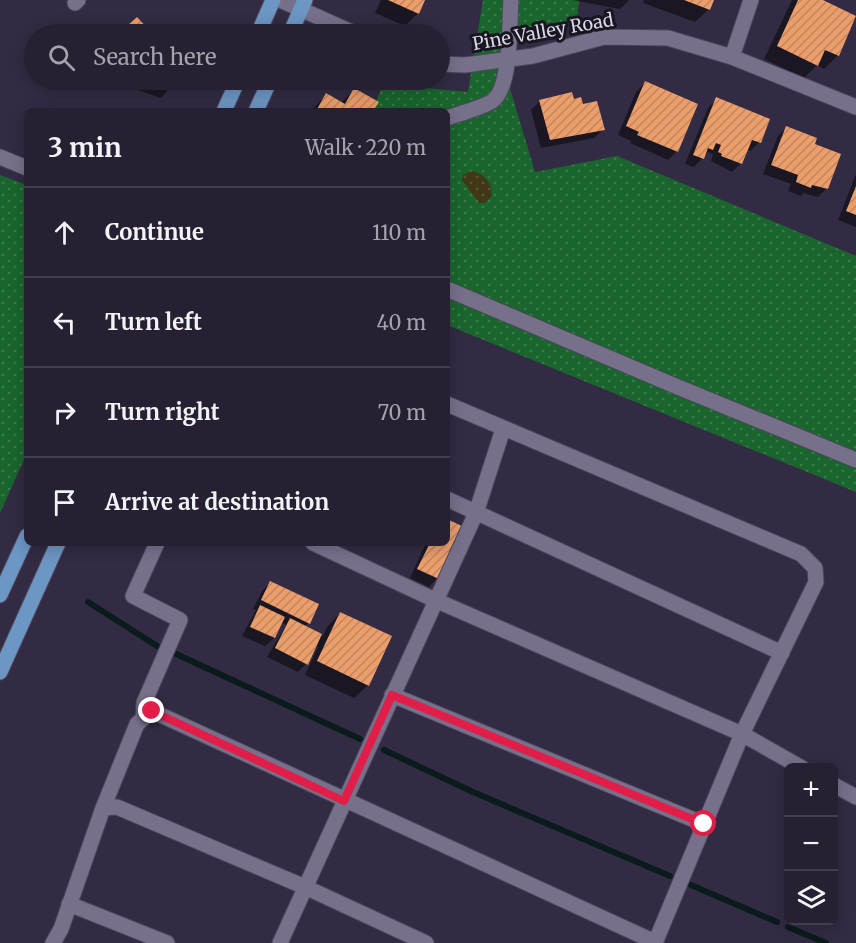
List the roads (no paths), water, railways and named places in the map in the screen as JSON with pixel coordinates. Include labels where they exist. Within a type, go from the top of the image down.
[{"type":"main road","points":[[262,24],[273,0]]},
{"type":"main road","points":[[295,24],[307,3]]},
{"type":"main road","points":[[225,108],[233,90]]},
{"type":"main road","points":[[257,108],[265,90]]},
{"type":"main road","points":[[0,595],[24,543]]},
{"type":"main road","points":[[0,672],[56,546]]},
{"type":"street","points":[[280,0],[307,3],[340,24]]},
{"type":"street","points":[[450,117],[492,102],[501,92],[507,59],[511,0]]},
{"type":"street","points":[[732,57],[751,0]]},
{"type":"street","name":"Pine Valley Road","points":[[450,64],[465,65],[533,56],[604,37],[668,38],[732,57],[856,106]]},
{"type":"street","points":[[0,157],[24,167]]},
{"type":"street","points":[[450,290],[856,460]]},
{"type":"street","points":[[53,943],[137,724],[152,711],[655,942],[742,734],[816,582],[815,568],[801,554],[450,405]]},
{"type":"street","points":[[280,943],[476,513],[503,429]]},
{"type":"street","points":[[450,500],[782,653]]},
{"type":"street","points":[[143,718],[147,695],[180,620],[133,596],[156,546]]},
{"type":"street","points":[[319,546],[435,600],[742,734],[793,763]]},
{"type":"street","points":[[392,695],[704,824]]},
{"type":"street","points":[[838,787],[856,797]]},
{"type":"street","points":[[103,808],[117,807],[305,887],[426,943]]},
{"type":"street","points":[[69,904],[167,943]]},
{"type":"waterway","points":[[88,602],[157,646]]},
{"type":"waterway","points":[[174,653],[360,739]]},
{"type":"waterway","points":[[384,750],[473,792],[670,876]]},
{"type":"waterway","points":[[691,885],[777,922]]},
{"type":"waterway","points":[[788,927],[826,943]]}]
